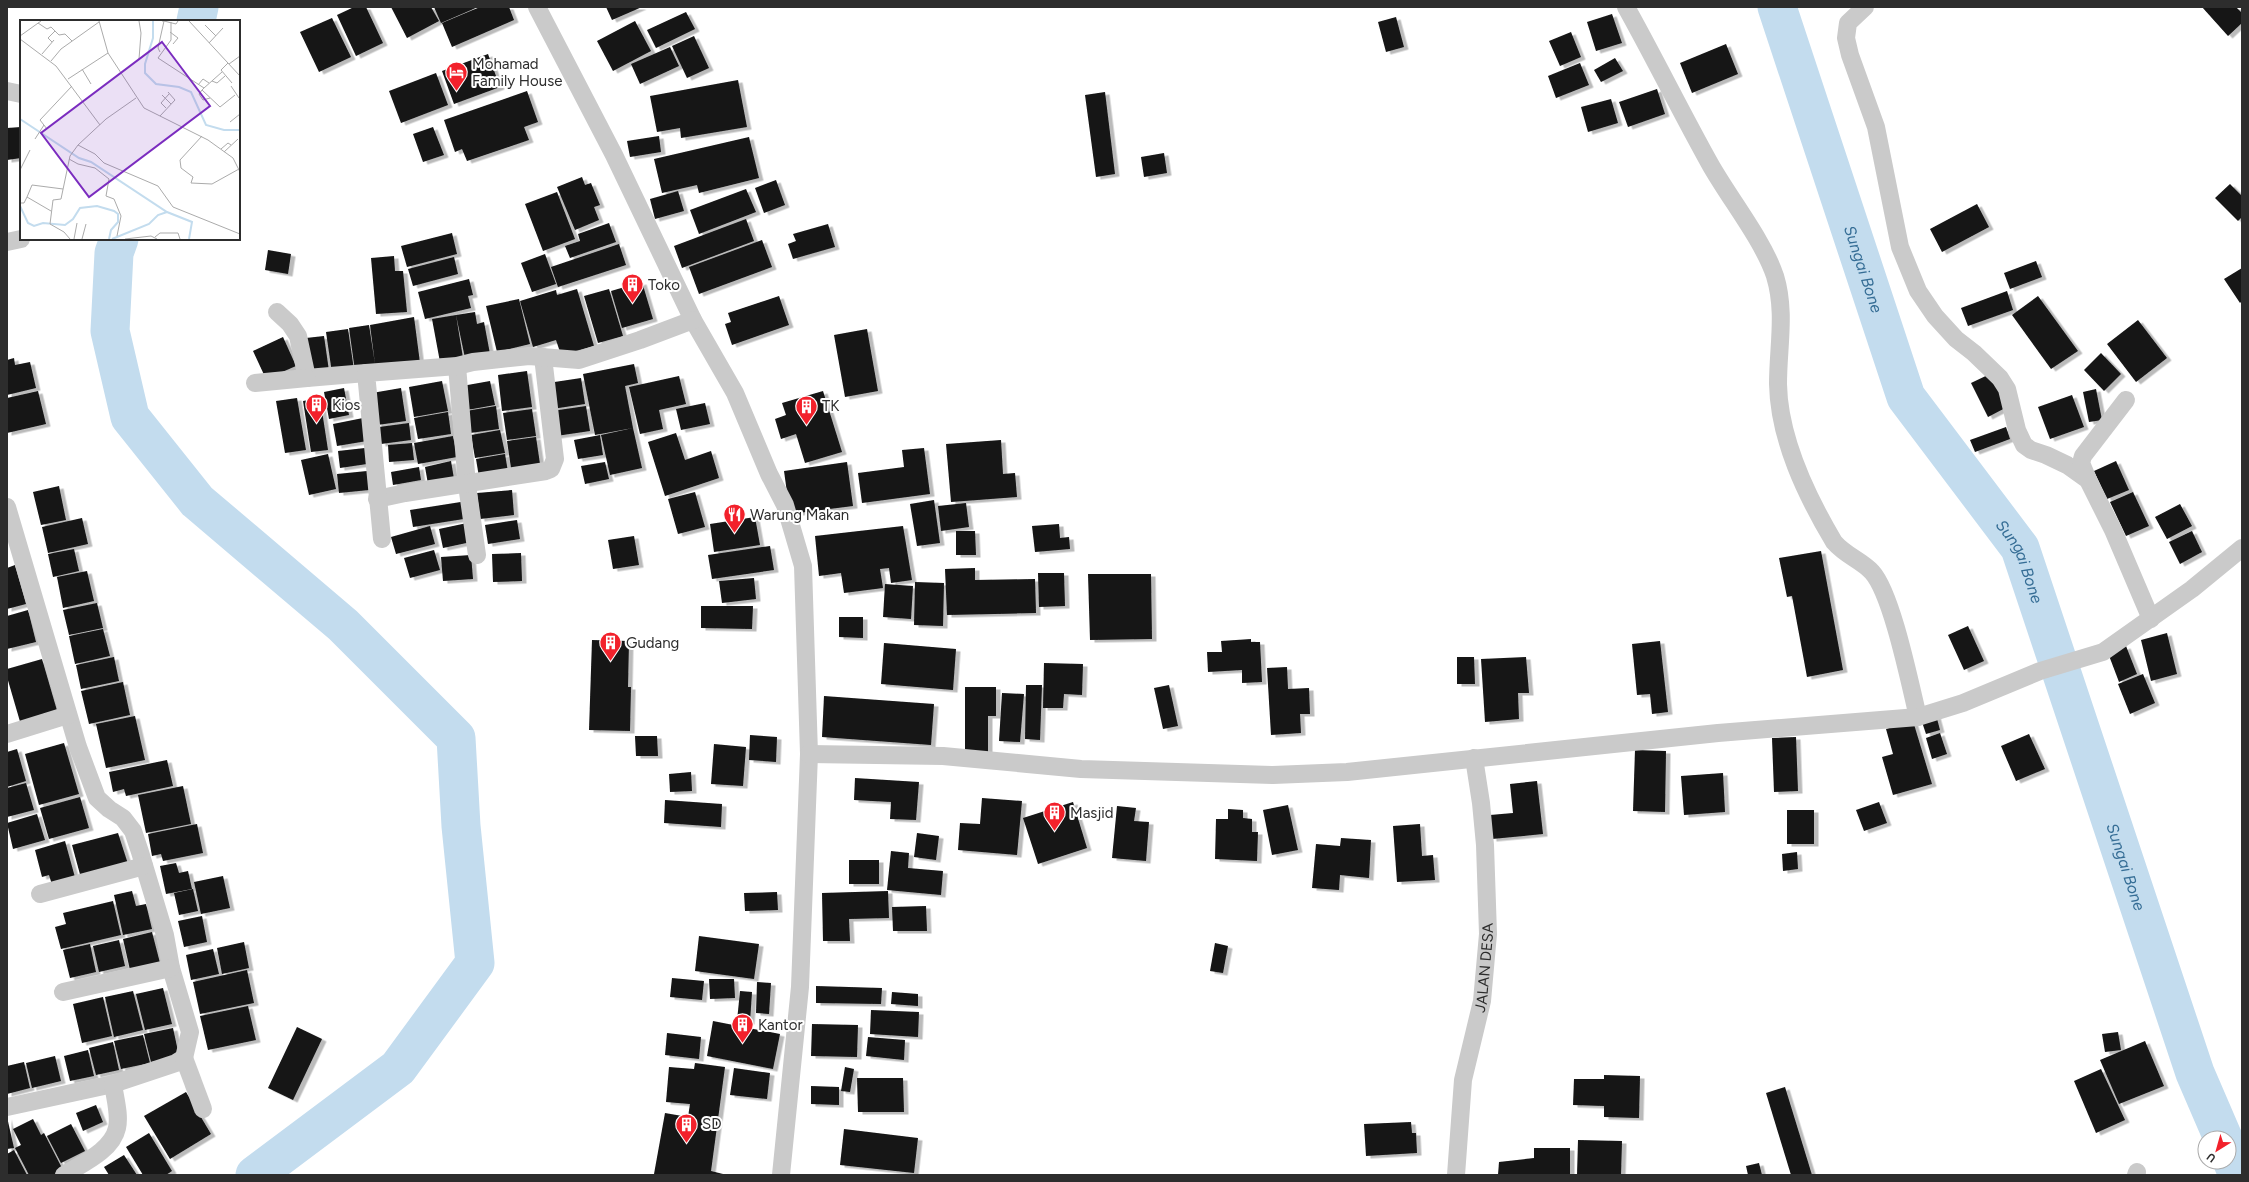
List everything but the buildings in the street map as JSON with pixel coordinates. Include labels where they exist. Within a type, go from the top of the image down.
[{"type":"street","points":[[537,7],[614,155],[693,320],[735,394],[769,474],[785,505],[803,566],[810,754],[800,987],[781,1175]]},
{"type":"street","points":[[1626,7],[1710,165],[1766,256],[1774,274],[1781,302],[1778,384],[1781,410],[1789,449],[1834,542],[1842,551],[1872,572],[1880,584],[1892,619],[1918,716]]},
{"type":"street","points":[[1865,7],[1848,23],[1846,38],[1850,55],[1876,127],[1900,247],[1918,291],[1935,316],[1956,339],[1986,363],[2000,378],[2007,389],[2017,430],[2024,444],[2031,450],[2046,455],[2067,466],[2088,480]]},
{"type":"street","points":[[7,91],[20,94]]},
{"type":"street","points":[[7,242],[20,239]]},
{"type":"street","points":[[277,312],[290,324],[298,336],[307,378]]},
{"type":"street","points":[[255,383],[458,366],[514,357],[543,357],[580,360],[594,357],[693,320]]},
{"type":"street","points":[[377,499],[405,493],[467,485],[546,471],[553,466],[555,459],[543,357]]},
{"type":"street","points":[[458,366],[467,485],[477,554]]},
{"type":"street","points":[[366,373],[382,539]]},
{"type":"street","points":[[2126,400],[2083,456],[2081,463],[2113,530],[2151,619]]},
{"type":"street","points":[[7,507],[68,715],[97,798],[109,809],[120,815],[133,831],[165,935],[171,968],[190,1032],[184,1058],[203,1109]]},
{"type":"street","points":[[810,754],[944,756],[1081,769],[1274,775],[1347,772],[1718,733],[1918,716],[1963,703],[2040,671],[2103,652],[2151,619],[2242,548]]},
{"type":"street","points":[[7,734],[68,715]]},
{"type":"street","name":"JALAN DESA","points":[[1456,1175],[1463,1080],[1482,1001],[1488,934],[1482,803],[1474,758]]},
{"type":"street","points":[[40,894],[144,866]]},
{"type":"street","points":[[63,992],[171,968]]},
{"type":"street","points":[[7,1107],[113,1084],[176,1063],[184,1058]]},
{"type":"street","points":[[64,1175],[102,1150],[112,1139],[117,1129],[113,1084]]},
{"type":"waterway","points":[[196,20],[199,7]]},
{"type":"waterway","name":"Sungai Bone","points":[[1777,7],[1906,397],[2020,548],[2195,1073],[2220,1130]]},
{"type":"waterway","points":[[119,240],[114,253],[110,331],[130,417],[197,501],[343,625],[456,738],[461,826],[475,963],[398,1068],[255,1175]]},
{"type":"waterway","name":"Sungai Bone","points":[[2236,1170],[2238,1175]]},
{"type":"place","name":"Mohamad Family House","points":[[456,92]]},
{"type":"place","name":"Toko","points":[[632,304]]},
{"type":"place","name":"Kios","points":[[316,424]]},
{"type":"place","name":"TK","points":[[806,426]]},
{"type":"place","name":"Warung Makan","points":[[735,534]]},
{"type":"place","name":"Gudang","points":[[610,662]]},
{"type":"place","name":"Masjid","points":[[1055,832]]},
{"type":"place","name":"Kantor","points":[[743,1044]]},
{"type":"place","name":"SD","points":[[687,1144]]}]
